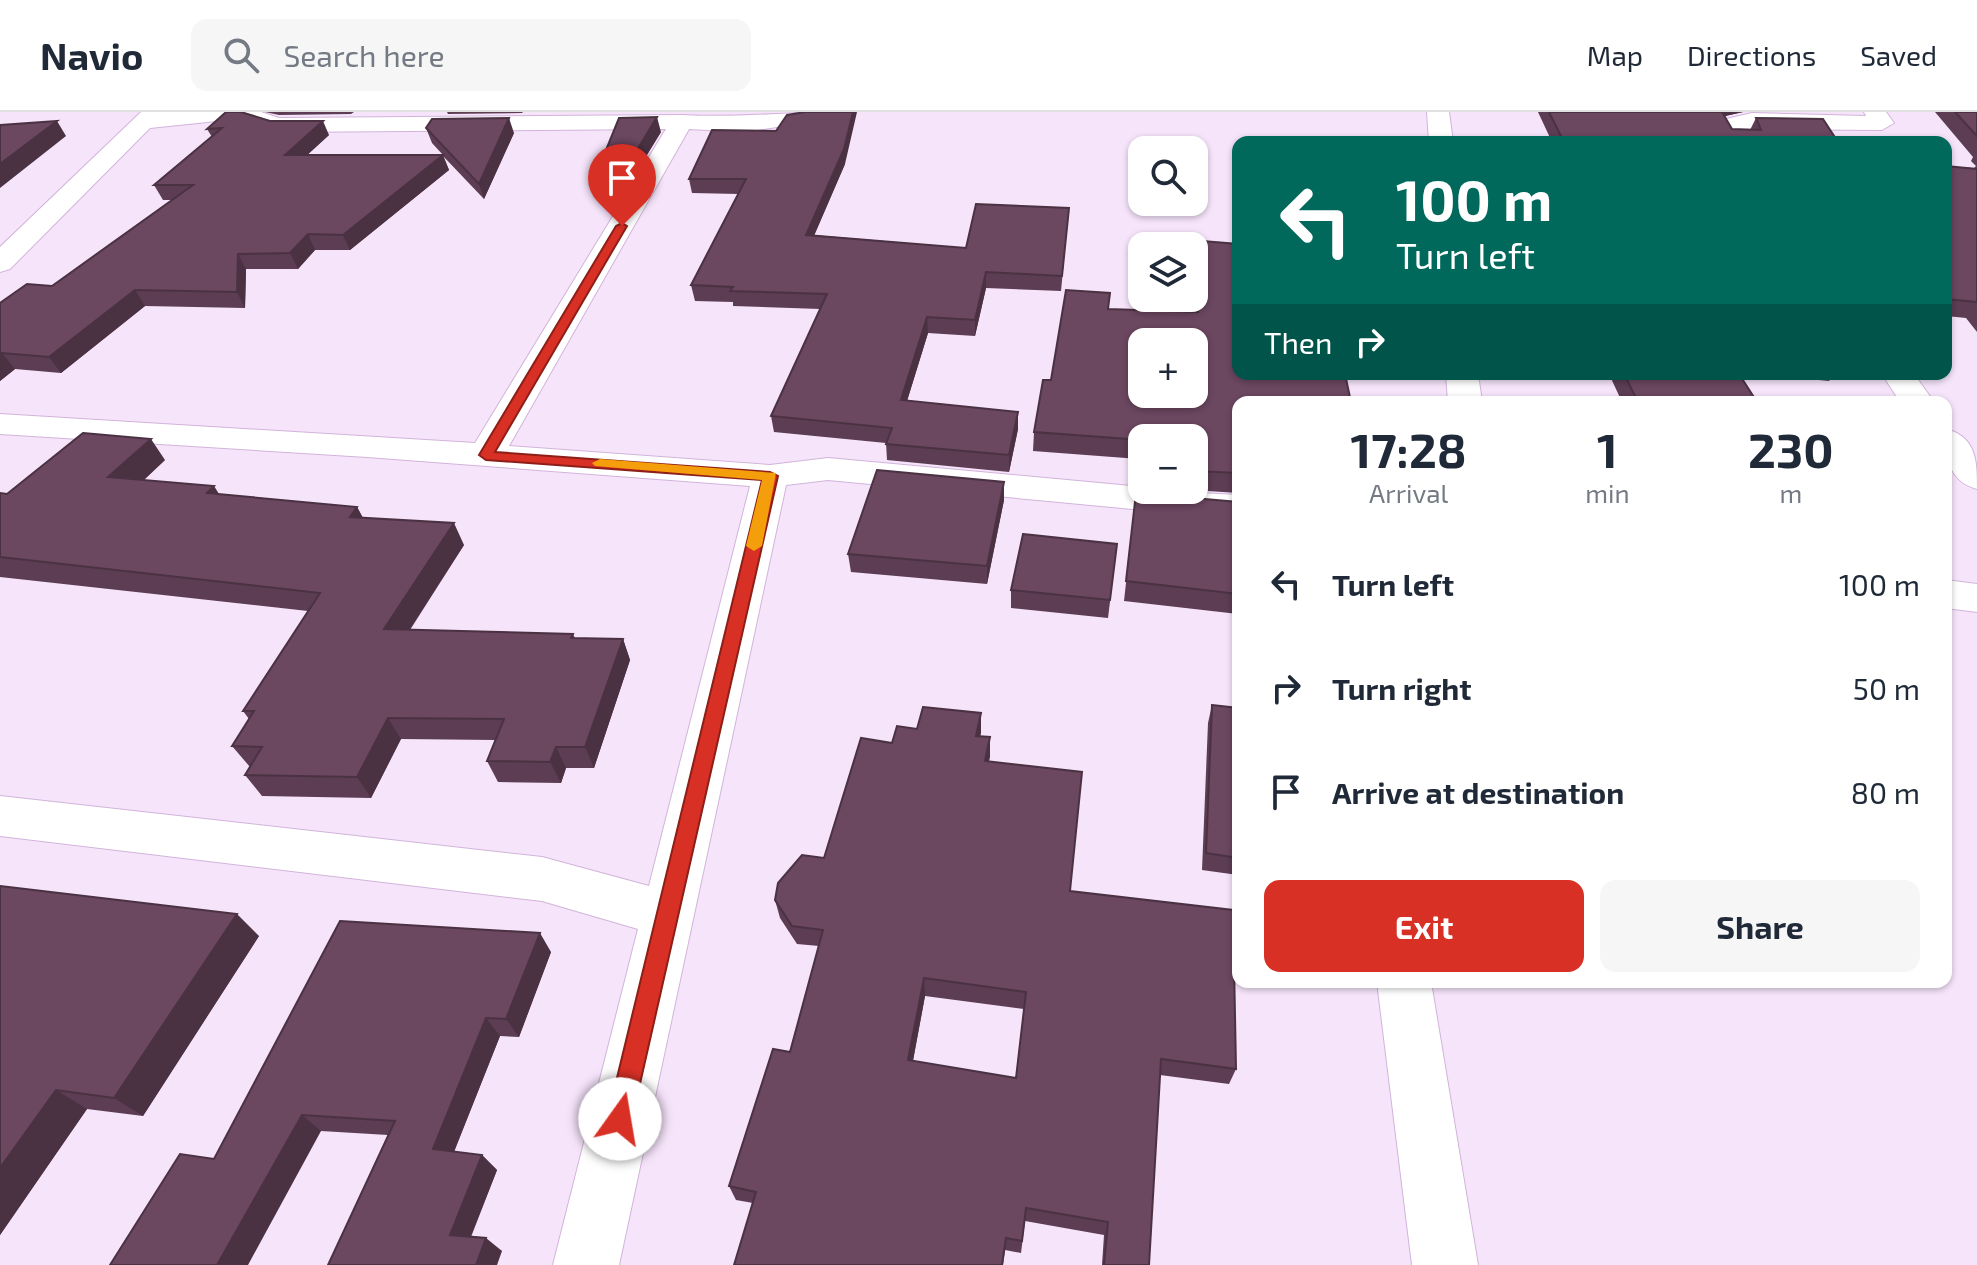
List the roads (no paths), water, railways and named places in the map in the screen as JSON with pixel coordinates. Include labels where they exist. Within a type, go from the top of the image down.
[{"type":"street","points":[[0,263],[150,117],[238,112],[277,125],[626,117],[744,125],[831,112]]},
{"type":"street","points":[[1438,112],[1440,136]]},
{"type":"street","points":[[1736,136],[1730,125],[1752,120],[1882,123],[1875,112]]},
{"type":"street","points":[[486,455],[682,122]]},
{"type":"street","points":[[0,424],[770,476],[828,469],[1232,506]]},
{"type":"street","points":[[1952,447],[1977,478]]},
{"type":"street","points":[[586,1265],[770,476]]},
{"type":"street","points":[[1952,595],[1977,598]]},
{"type":"street","points":[[0,816],[542,879],[667,914]]},
{"type":"street","points":[[1405,988],[1445,1265]]}]
